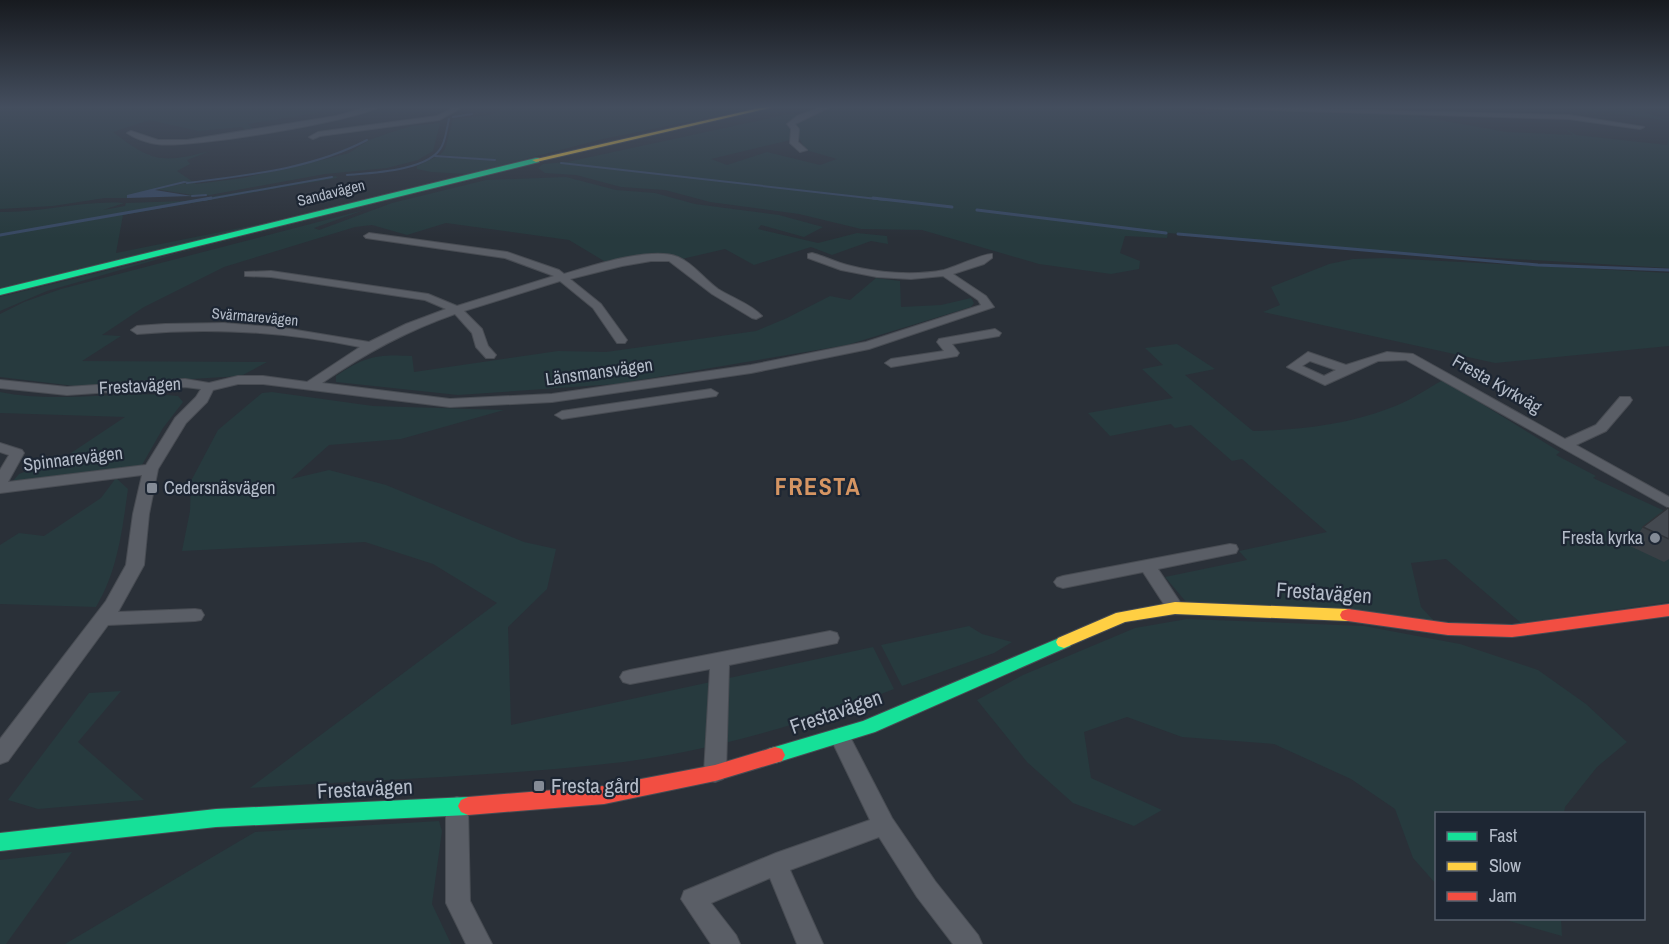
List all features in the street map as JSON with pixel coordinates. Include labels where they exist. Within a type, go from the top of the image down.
[{"type":"street","name":"Sandavägen","points":[[0,292],[575,150]]},
{"type":"street","points":[[369,236],[507,255],[525,260],[565,279],[597,306],[621,340]]},
{"type":"street","points":[[812,256],[830,264],[882,276],[909,278],[945,273],[980,262],[988,256]]},
{"type":"street","points":[[312,384],[370,346],[410,326],[457,310],[638,259],[669,258],[711,289],[756,316]]},
{"type":"street","name":"Länsmansvägen","points":[[208,387],[238,380],[312,384],[450,403],[552,398],[752,369],[845,350],[988,307],[982,298],[945,273]]},
{"type":"street","points":[[249,274],[271,274],[404,291],[428,297],[457,310],[478,332],[482,347],[490,355]]},
{"type":"street","name":"Svärmarevägen","points":[[137,330],[167,326],[248,329],[370,346]]},
{"type":"street","points":[[891,363],[952,353],[925,327]]},
{"type":"street","points":[[943,342],[995,333]]},
{"type":"street","name":"Fresta Kyrkväg","points":[[1346,369],[1385,354],[1409,357],[1669,503]]},
{"type":"street","name":"Frestavägen","points":[[0,384],[67,390],[185,383],[208,387],[202,399],[169,437],[151,469],[141,514],[135,565],[105,619],[0,755]]},
{"type":"street","points":[[629,386],[637,404]]},
{"type":"street","points":[[562,416],[711,393]]},
{"type":"street","points":[[1564,445],[1601,428],[1625,400]]},
{"type":"street","name":"Spinnarevägen","points":[[0,447],[17,453],[0,483]]},
{"type":"street","name":"Spinnarevägen","points":[[0,488],[151,469]]},
{"type":"street","points":[[1063,582],[1230,549]]},
{"type":"street","points":[[1147,565],[1175,608]]},
{"type":"street","name":"Frestavägen","points":[[0,842],[216,818],[457,807],[604,795],[716,773],[840,737],[940,697],[1122,617],[1175,608],[1347,615],[1448,629],[1512,631],[1669,610]]},
{"type":"street","points":[[105,619],[195,615]]},
{"type":"street","points":[[630,677],[830,638]]},
{"type":"street","points":[[716,773],[720,671],[718,660]]},
{"type":"street","points":[[840,737],[884,825],[926,889],[969,944]]},
{"type":"street","points":[[457,807],[458,903],[479,944]]},
{"type":"street","points":[[727,944],[693,899],[776,864],[884,825]]},
{"type":"street","points":[[776,864],[810,944]]},
{"type":"green space","points":[[0,150],[138,150],[159,158],[181,157],[210,151],[187,160],[190,164],[177,171],[196,184],[243,178],[330,158],[354,150],[433,150],[418,160],[387,168],[325,174],[210,195],[187,197],[192,195],[156,189],[127,198],[105,198],[53,206],[0,209]],"holes":[[[184,181],[187,183],[161,188]]]},
{"type":"green space","points":[[444,150],[560,150],[467,174],[417,169],[417,166],[436,157],[497,160],[440,155]]},
{"type":"green space","points":[[622,150],[748,150],[711,159],[727,165],[767,152],[820,165],[837,159],[806,150],[1669,150],[1669,268],[1376,251],[1168,233],[1167,238],[1125,236],[1120,253],[1140,261],[1139,269],[1111,274],[1039,264],[922,230],[861,229],[799,214],[710,202],[665,190],[621,187],[576,175],[545,173],[538,168],[543,164],[567,162]]},
{"type":"green space","points":[[336,176],[337,178],[123,215],[116,253],[290,218],[0,288],[0,212],[31,211],[93,203],[124,203],[103,210],[125,206],[126,203],[185,201]]},
{"type":"green space","points":[[484,177],[180,253],[47,291],[0,311],[0,297]]},
{"type":"green space","points":[[566,177],[616,190],[655,193],[695,204],[779,215],[823,227],[804,237],[761,225],[758,229],[818,243],[857,233],[887,236],[888,244],[871,241],[832,255],[811,247],[754,265],[725,249],[682,259],[672,255],[654,255],[609,264],[569,240],[446,223],[407,235],[372,225],[355,227],[224,267],[144,307],[102,335],[121,336],[82,361],[267,362],[241,376],[75,386],[0,377],[0,314],[24,302],[61,289],[364,210],[314,228],[319,230],[392,203],[486,180]]},
{"type":"green space","points":[[1386,258],[1669,273],[1669,346],[1495,363],[1263,312],[1280,305],[1271,287],[1329,264],[1353,259]]},
{"type":"green space","points":[[876,278],[900,281],[901,307],[941,305],[971,298],[974,303],[971,307],[847,345],[616,384],[458,395],[336,382],[336,376],[346,369],[364,360],[380,356],[412,356],[414,372],[558,351],[606,352],[756,331],[830,296],[850,300]]},
{"type":"green space","points":[[1177,344],[1215,369],[1185,375],[1253,431],[1305,428],[1356,419],[1397,405],[1443,380],[1560,452],[1556,455],[1596,476],[1593,478],[1669,513],[1669,602],[1521,623],[1446,559],[1411,563],[1421,607],[1437,624],[1187,603],[1165,577],[1247,560],[1239,551],[1327,532],[1242,459],[1232,461],[1191,425],[1175,428],[1171,424],[1110,436],[1088,413],[1173,398],[1142,369],[1163,365],[1145,348]]},
{"type":"green space","points":[[0,392],[44,397],[178,396],[183,402],[163,428],[142,465],[12,482],[19,474],[68,455],[125,417],[0,413]]},
{"type":"green space","points":[[272,392],[373,406],[504,410],[401,439],[329,445],[291,479],[329,470],[386,485],[524,542],[556,549],[547,589],[508,627],[511,725],[873,647],[894,689],[785,727],[710,746],[634,760],[510,773],[250,788],[497,603],[433,564],[365,542],[182,551],[190,511],[191,481],[218,430],[262,393]]},
{"type":"green space","points":[[116,478],[128,489],[124,520],[114,564],[96,607],[0,604],[0,545],[19,533],[44,536],[101,498]]},
{"type":"green space","points":[[1187,619],[1364,626],[1460,644],[1538,670],[1586,704],[1627,742],[1597,767],[1565,807],[1564,812],[1435,812],[1435,883],[1413,858],[1395,809],[1351,779],[1274,744],[1182,737],[1127,717],[1084,732],[1091,778],[1162,810],[1134,826],[1073,803],[1027,762],[977,700],[1023,675],[1135,628]]},
{"type":"green space","points":[[969,626],[982,634],[1012,642],[994,653],[902,686],[881,645]]},
{"type":"green space","points":[[121,691],[78,742],[144,800],[38,809],[8,800],[89,693]]},
{"type":"green space","points":[[439,821],[442,831],[432,904],[451,944],[65,944],[255,832]]},
{"type":"green space","points":[[72,852],[6,944],[0,944],[0,860]]},
{"type":"green space","points":[[1506,920],[1561,920],[1562,936]]},
{"type":"water","points":[[184,181],[189,182],[155,190],[192,196],[127,198],[127,195]]},
{"type":"building","points":[[1668,508],[1669,539],[1643,527]]},
{"type":"waterway","points":[[187,183],[256,174],[302,164],[346,150]]},
{"type":"waterway","points":[[347,175],[413,166],[425,161],[438,150]]},
{"type":"waterway","points":[[435,156],[495,160]]},
{"type":"waterway","points":[[561,163],[886,200]]},
{"type":"waterway","points":[[203,200],[332,177]]},
{"type":"waterway","points":[[192,196],[206,195]]},
{"type":"waterway","points":[[0,235],[211,198]]},
{"type":"waterway","points":[[873,198],[952,207]]},
{"type":"waterway","points":[[977,210],[1166,233]]},
{"type":"waterway","points":[[1178,234],[1538,265],[1669,270]]},
{"type":"traffic: fast","points":[[0,292],[536,160]]},
{"type":"traffic: fast","points":[[775,755],[868,727],[1064,642]]},
{"type":"traffic: fast","points":[[0,842],[216,818],[468,806]]},
{"type":"traffic: slow","points":[[536,160],[580,150]]},
{"type":"traffic: slow","points":[[1064,642],[1122,617],[1175,608],[1348,615]]},
{"type":"traffic: jam","points":[[1348,615],[1448,629],[1512,631],[1669,610]]},
{"type":"traffic: jam","points":[[468,806],[604,795],[715,773],[775,755]]},
{"type":"place","name":"Cedersnäsvägen","points":[[152,488]]},
{"type":"place","name":"Fresta kyrka","points":[[1655,538]]},
{"type":"place","name":"Fresta gård","points":[[539,786]]},
{"type":"district","name":"FRESTA","points":[[818,487]]}]
